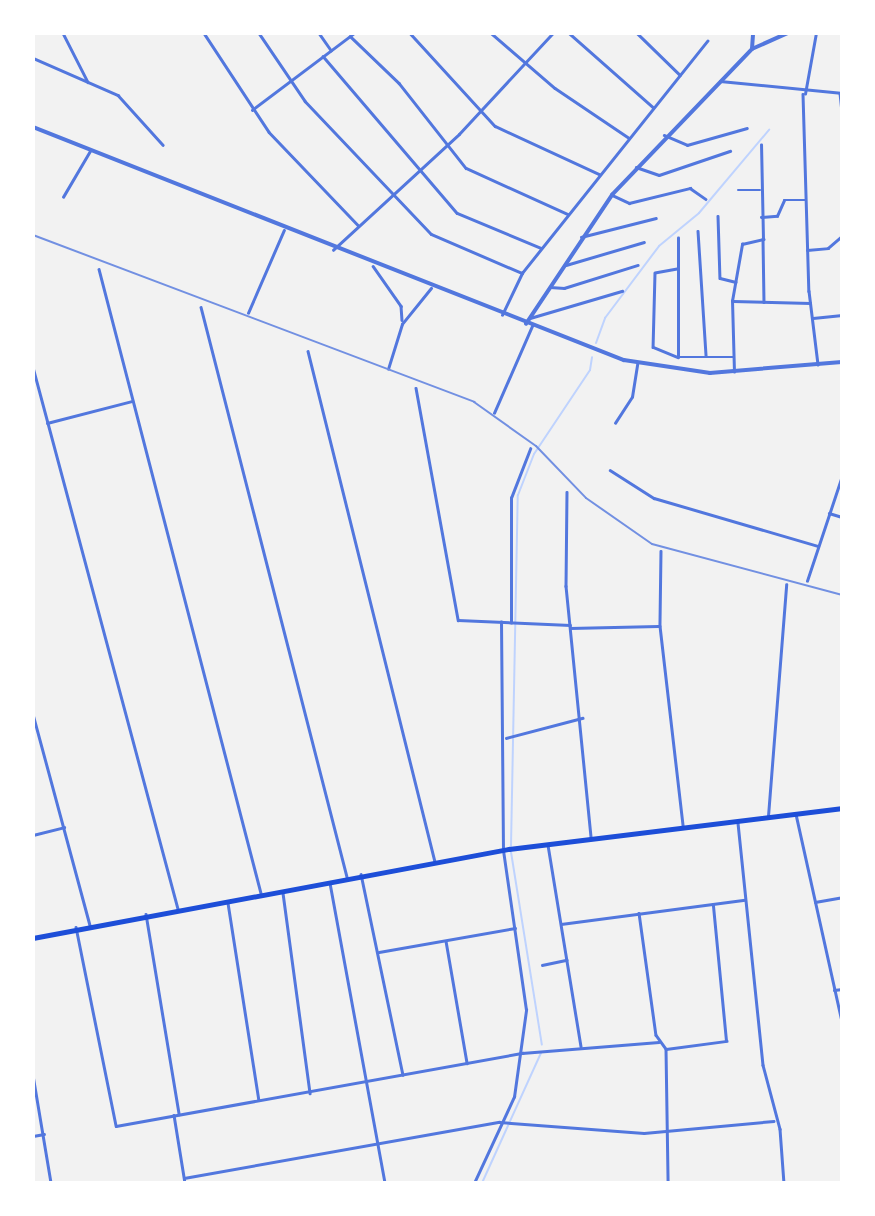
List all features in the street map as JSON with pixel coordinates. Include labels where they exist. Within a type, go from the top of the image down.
[{"type":"main road","points":[[33,937],[361,874],[509,849],[738,823],[842,807]]},
{"type":"street","points":[[63,33],[88,82]]},
{"type":"street","points":[[96,33],[110,33]]},
{"type":"street","points":[[204,33],[252,110],[358,225]]},
{"type":"street","points":[[260,33],[290,81],[390,195],[439,240],[522,273]]},
{"type":"street","points":[[319,33],[331,50]]},
{"type":"street","points":[[252,110],[354,33]]},
{"type":"street","points":[[410,33],[495,127],[599,174]]},
{"type":"street","points":[[491,33],[524,63],[629,138]]},
{"type":"street","points":[[333,250],[446,146],[553,33]]},
{"type":"street","points":[[569,33],[653,107]]},
{"type":"street","points":[[637,33],[680,75]]},
{"type":"street","points":[[752,49],[754,33]]},
{"type":"street","points":[[526,324],[581,237],[612,195],[664,135],[752,49],[790,33]]},
{"type":"street","points":[[816,33],[804,94],[807,250],[810,303],[818,364]]},
{"type":"street","points":[[350,36],[405,91],[446,146],[474,174],[568,214]]},
{"type":"street","points":[[502,315],[522,273],[708,41]]},
{"type":"street","points":[[323,56],[417,171],[457,213],[541,248]]},
{"type":"street","points":[[33,58],[124,99],[163,145]]},
{"type":"street","points":[[719,81],[804,94],[841,93],[842,113]]},
{"type":"street","points":[[664,135],[687,145],[747,128]]},
{"type":"street","points":[[34,129],[373,266],[637,364],[734,372],[842,362]]},
{"type":"street","points":[[761,145],[764,304]]},
{"type":"street","points":[[63,197],[90,150]]},
{"type":"street","points":[[636,167],[659,174],[730,151]]},
{"type":"street","points":[[612,195],[629,203],[690,188],[706,199]]},
{"type":"street","points":[[738,190],[760,190]]},
{"type":"street","points":[[761,217],[777,216],[784,200],[805,200]]},
{"type":"street","points":[[718,216],[720,278],[736,282]]},
{"type":"street","points":[[581,237],[656,218]]},
{"type":"street","points":[[248,313],[284,230]]},
{"type":"street","points":[[698,231],[706,358]]},
{"type":"street","points":[[807,250],[828,248],[842,236]]},
{"type":"street","points":[[678,238],[678,357]]},
{"type":"street","points":[[734,372],[732,301],[743,242],[763,239]]},
{"type":"street","points":[[563,266],[644,243]]},
{"type":"street","points":[[550,287],[638,265]]},
{"type":"street","points":[[373,266],[401,306],[402,324]]},
{"type":"street","points":[[677,269],[655,273],[653,344],[659,353],[678,357],[734,357]]},
{"type":"street","points":[[99,270],[261,893]]},
{"type":"street","points":[[387,369],[402,324],[431,288]]},
{"type":"street","points":[[530,318],[622,292]]},
{"type":"street","points":[[732,301],[764,304],[810,303]]},
{"type":"street","points":[[201,307],[347,877]]},
{"type":"street","points":[[813,318],[842,316]]},
{"type":"street","points":[[495,413],[532,326]]},
{"type":"street","points":[[308,351],[435,862]]},
{"type":"street","points":[[615,423],[632,397],[637,364]]},
{"type":"street","points":[[33,367],[178,909]]},
{"type":"street","points":[[416,388],[458,620],[570,626],[660,626]]},
{"type":"street","points":[[47,423],[132,401]]},
{"type":"street","points":[[511,623],[511,498],[530,449]]},
{"type":"street","points":[[610,470],[654,498],[818,546]]},
{"type":"street","points":[[807,582],[842,476]]},
{"type":"street","points":[[567,492],[570,626],[582,718],[592,840]]},
{"type":"street","points":[[829,513],[842,517]]},
{"type":"street","points":[[661,551],[660,626],[684,829]]},
{"type":"street","points":[[768,819],[786,585]]},
{"type":"street","points":[[474,1183],[507,1123],[522,1053],[526,1002],[515,928],[509,849],[500,622]]},
{"type":"street","points":[[33,714],[90,925]]},
{"type":"street","points":[[506,738],[582,718]]},
{"type":"street","points":[[33,739],[40,737]]},
{"type":"street","points":[[796,814],[842,1021]]},
{"type":"street","points":[[738,823],[744,900],[773,1121],[780,1129],[784,1183]]},
{"type":"street","points":[[33,835],[64,827]]},
{"type":"street","points":[[548,844],[581,1046]]},
{"type":"street","points":[[361,874],[403,1075]]},
{"type":"street","points":[[329,881],[381,1147],[385,1183]]},
{"type":"street","points":[[282,890],[310,1093]]},
{"type":"street","points":[[815,902],[842,897]]},
{"type":"street","points":[[228,900],[260,1102]]},
{"type":"street","points":[[561,924],[744,900]]},
{"type":"street","points":[[666,1049],[726,1041],[713,905]]},
{"type":"street","points":[[639,913],[659,1042],[666,1049],[668,1183]]},
{"type":"street","points":[[146,914],[179,1114]]},
{"type":"street","points":[[76,928],[104,1084],[118,1126],[369,1083],[522,1053],[581,1046],[659,1042]]},
{"type":"street","points":[[379,952],[515,928]]},
{"type":"street","points":[[446,940],[467,1063]]},
{"type":"street","points":[[542,965],[567,960]]},
{"type":"street","points":[[834,990],[842,989]]},
{"type":"street","points":[[33,1075],[51,1183]]},
{"type":"street","points":[[174,1115],[184,1181],[507,1123],[667,1133],[773,1121]]},
{"type":"street","points":[[33,1136],[44,1134]]},
{"type":"waterway","points":[[596,343],[605,318],[659,246],[699,213],[769,130]]},
{"type":"waterway","points":[[511,846],[518,495],[534,454],[590,370],[592,357]]},
{"type":"waterway","points":[[511,852],[542,1045]]},
{"type":"waterway","points":[[482,1183],[541,1053]]},
{"type":"railway","points":[[33,235],[474,402],[536,446],[586,498],[652,544],[842,595]]}]
